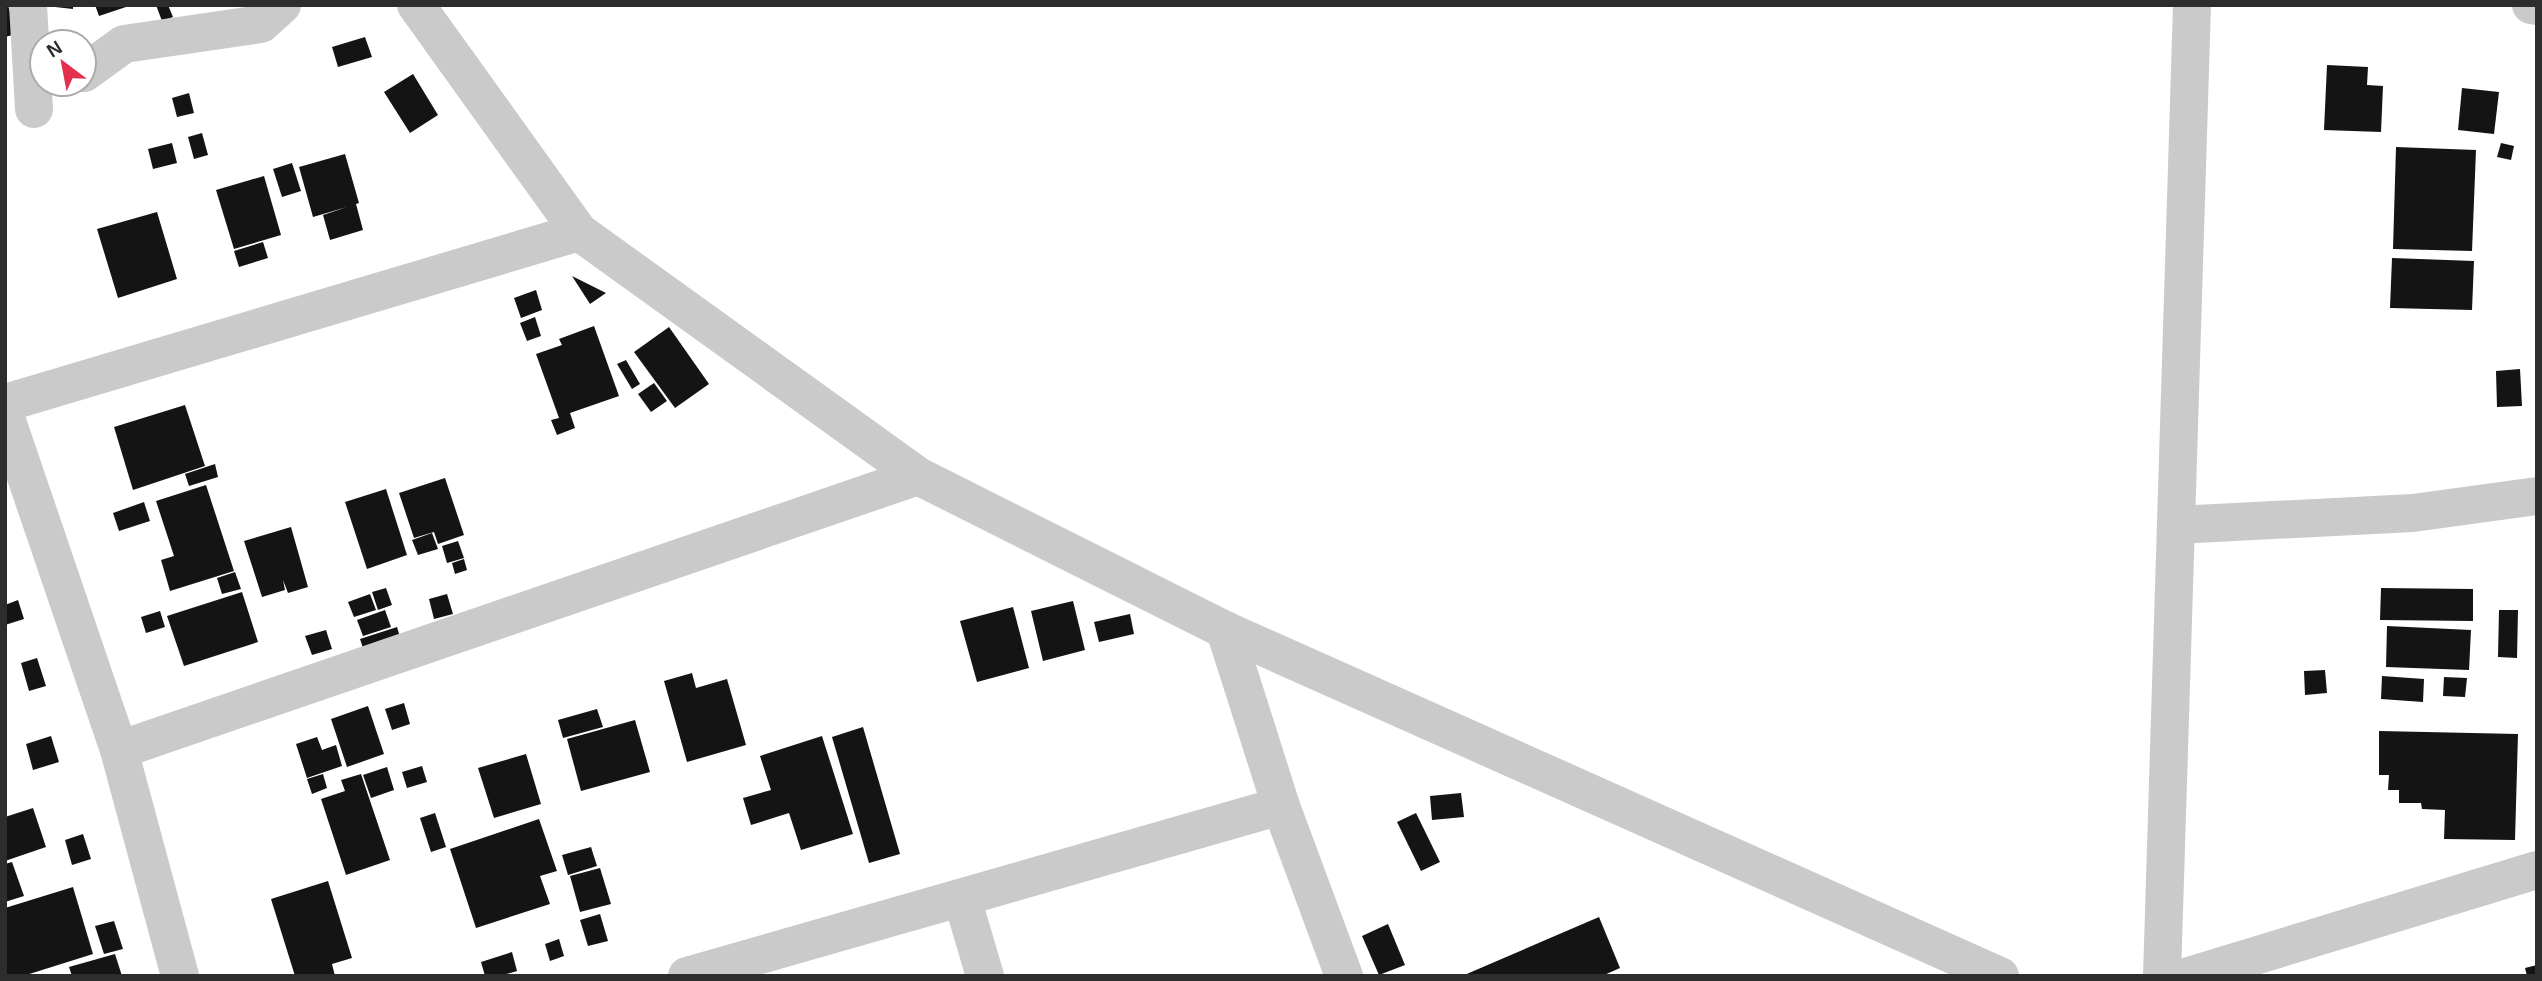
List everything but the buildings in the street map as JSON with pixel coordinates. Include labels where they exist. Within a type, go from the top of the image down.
[{"type":"street","points":[[20,114],[28,5]]},
{"type":"street","points":[[98,63],[124,44],[261,24],[282,5]]},
{"type":"street","points":[[416,5],[579,232],[918,476],[1224,630],[2000,976]]},
{"type":"street","points":[[2162,976],[2192,5]]},
{"type":"street","points":[[2531,5],[2537,6]]},
{"type":"street","points":[[20,114],[46,98]]},
{"type":"street","points":[[5,403],[579,232]]},
{"type":"street","points":[[5,415],[119,750],[180,976]]},
{"type":"street","points":[[119,750],[918,476]]},
{"type":"street","points":[[2176,525],[2413,513],[2537,496]]},
{"type":"street","points":[[1224,630],[1281,806],[1344,976]]},
{"type":"street","points":[[687,976],[1281,806]]},
{"type":"street","points":[[2189,976],[2537,870]]},
{"type":"street","points":[[962,898],[985,976]]}]
